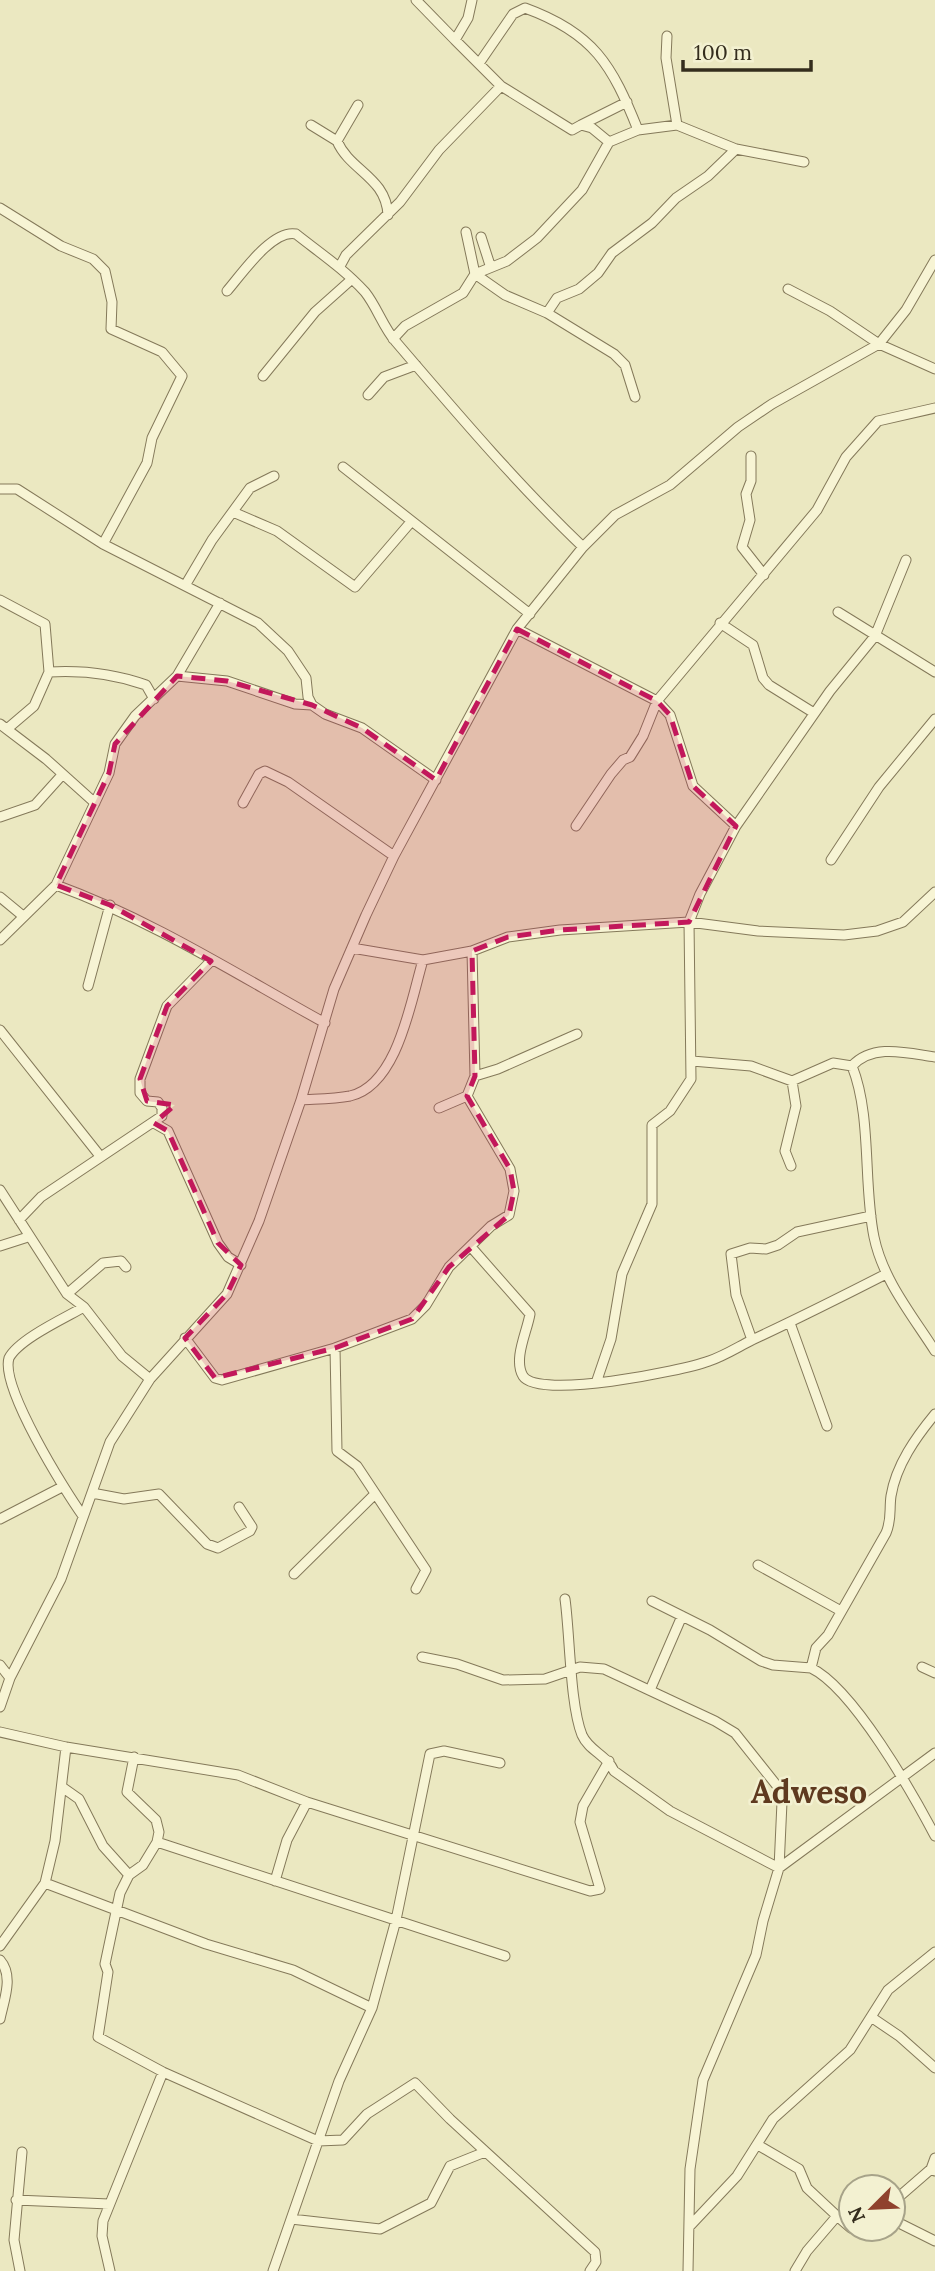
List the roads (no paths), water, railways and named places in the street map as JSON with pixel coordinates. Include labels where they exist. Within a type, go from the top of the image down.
[{"type":"street","points":[[416,0],[501,86],[572,130],[627,102]]},
{"type":"street","points":[[455,40],[468,18],[472,0]]},
{"type":"street","points":[[480,62],[513,14],[525,8],[548,16],[602,55],[619,80],[638,130]]},
{"type":"street","points":[[667,36],[666,58],[677,125]]},
{"type":"street","points":[[340,266],[346,255],[388,215],[439,150],[501,86]]},
{"type":"street","points":[[337,141],[359,106]]},
{"type":"street","points":[[311,125],[337,141],[346,157],[369,174],[387,202],[388,215]]},
{"type":"street","points":[[580,125],[592,128],[609,142]]},
{"type":"street","points":[[393,339],[405,326],[463,293],[475,274],[490,265],[507,261],[537,238],[582,190],[609,142],[638,130],[677,125],[736,149],[804,162]]},
{"type":"street","points":[[547,313],[557,298],[579,289],[597,273],[612,253],[652,223],[676,198],[709,176],[736,149]]},
{"type":"street","points":[[0,208],[61,246],[93,259],[108,278],[113,302],[111,329],[162,352],[182,376],[152,438],[147,463],[103,544]]},
{"type":"street","points":[[226,290],[256,256],[291,232],[340,266],[374,306],[393,339],[445,397],[465,425],[538,504],[583,547]]},
{"type":"street","points":[[466,232],[475,274],[514,300],[547,313],[614,354],[625,365],[635,397]]},
{"type":"street","points":[[481,237],[490,265]]},
{"type":"street","points":[[0,1707],[10,1678],[61,1579],[110,1442],[149,1379],[227,1294],[241,1265],[301,1100],[334,989],[394,856],[517,629],[583,547],[615,515],[670,485],[750,419],[879,344],[906,310],[935,260]]},
{"type":"street","points":[[263,376],[324,303],[352,279]]},
{"type":"street","points":[[788,289],[830,311],[879,344],[935,369]]},
{"type":"street","points":[[368,395],[384,377],[416,365]]},
{"type":"street","points":[[576,826],[622,760],[630,757],[643,736],[657,701],[817,510],[846,457],[878,421],[935,408]]},
{"type":"street","points":[[751,456],[751,481],[746,494],[750,520],[742,547],[764,575]]},
{"type":"street","points":[[343,467],[410,523],[530,614]]},
{"type":"street","points":[[186,584],[250,488],[274,476]]},
{"type":"street","points":[[0,489],[17,489],[103,544],[258,623],[288,651],[306,678],[312,705]]},
{"type":"street","points":[[233,512],[277,531],[355,587],[410,523]]},
{"type":"street","points":[[596,1383],[611,1339],[622,1274],[652,1204],[652,1125],[670,1111],[689,1084],[692,1061],[689,922],[700,894],[736,826],[814,713],[874,636],[905,560]]},
{"type":"street","points":[[0,600],[48,628],[49,672],[34,706],[4,727],[95,803]]},
{"type":"street","points":[[0,940],[56,885],[109,773],[115,744],[135,716],[177,676],[220,603]]},
{"type":"street","points":[[838,612],[935,672]]},
{"type":"street","points":[[720,623],[753,645],[763,678],[769,685],[814,713]]},
{"type":"street","points":[[517,629],[657,701],[670,715],[693,786],[736,826]]},
{"type":"street","points":[[49,672],[77,670],[128,678],[146,685],[154,699]]},
{"type":"street","points":[[177,676],[227,681],[295,704],[312,705],[325,714],[362,728],[436,780]]},
{"type":"street","points":[[831,860],[879,787],[935,719]]},
{"type":"street","points":[[243,803],[259,774],[265,771],[288,782],[394,856]]},
{"type":"street","points":[[0,817],[36,805],[62,775]]},
{"type":"street","points":[[56,885],[110,905],[180,940],[211,961],[325,1023]]},
{"type":"street","points":[[352,948],[423,960],[471,951],[508,937],[559,930],[689,922],[758,931],[832,934],[877,931],[903,922],[935,892]]},
{"type":"street","points":[[0,897],[23,916]]},
{"type":"street","points":[[88,986],[110,905]]},
{"type":"street","points":[[439,1108],[467,1096],[475,1076],[471,951]]},
{"type":"street","points":[[301,1100],[352,1096],[378,1079],[386,1069],[406,1021],[423,960]]},
{"type":"street","points":[[19,1220],[41,1197],[162,1116],[162,1108],[140,1093],[141,1079],[167,1006],[211,961]]},
{"type":"street","points":[[0,1030],[100,1156]]},
{"type":"street","points":[[475,1076],[498,1069],[577,1034]]},
{"type":"street","points":[[852,1066],[863,1055],[892,1051],[935,1057]]},
{"type":"street","points":[[692,1061],[751,1066],[792,1081],[833,1063],[852,1066]]},
{"type":"street","points":[[852,1066],[860,1087],[871,1216],[886,1274],[935,1351]]},
{"type":"street","points":[[791,1166],[785,1151],[796,1106],[792,1081]]},
{"type":"street","points":[[185,1338],[215,1378],[222,1380],[335,1348],[412,1319],[426,1305],[449,1267],[491,1226],[509,1215],[514,1191],[510,1169],[467,1096]]},
{"type":"street","points":[[154,1123],[168,1131],[218,1243],[228,1257],[241,1265]]},
{"type":"street","points":[[0,1190],[67,1294],[84,1307],[122,1356],[149,1379]]},
{"type":"street","points":[[752,1340],[736,1295],[731,1254],[751,1248],[766,1249],[797,1233],[871,1216]]},
{"type":"street","points":[[0,1246],[28,1237]]},
{"type":"street","points":[[471,1247],[530,1314],[522,1345],[520,1369],[525,1380],[536,1386],[561,1387],[596,1383],[676,1371],[711,1361],[886,1274]]},
{"type":"street","points":[[67,1294],[103,1263],[121,1261],[126,1267]]},
{"type":"street","points":[[83,1516],[62,1487],[16,1404],[6,1369],[9,1358],[23,1344],[84,1307]]},
{"type":"street","points":[[790,1323],[827,1426]]},
{"type":"street","points":[[335,1348],[337,1451],[357,1466],[426,1570],[416,1589]]},
{"type":"street","points":[[811,1668],[816,1648],[841,1611],[892,1521],[891,1496],[906,1458],[917,1436],[935,1414]]},
{"type":"street","points":[[0,1520],[62,1487]]},
{"type":"street","points":[[92,1493],[124,1499],[159,1494],[208,1544],[218,1548],[250,1531],[252,1527],[239,1507]]},
{"type":"street","points":[[294,1574],[374,1495]]},
{"type":"street","points":[[758,1565],[791,1586],[841,1611]]},
{"type":"street","points":[[565,1599],[584,1739],[610,1761],[614,1771],[670,1811],[779,1868]]},
{"type":"street","points":[[652,1601],[761,1661],[773,1665],[811,1668],[821,1673],[844,1697],[903,1775],[935,1836]]},
{"type":"street","points":[[650,1690],[682,1616]]},
{"type":"street","points":[[422,1657],[457,1664],[503,1680],[545,1679],[573,1672],[580,1667],[604,1669],[735,1733],[778,1787],[782,1802],[779,1868],[756,1955],[703,2080],[690,2169],[688,2271]]},
{"type":"street","points":[[0,1665],[10,1678]]},
{"type":"street","points":[[922,1667],[935,1673]]},
{"type":"street","points":[[0,1732],[66,1747],[238,1775],[307,1802],[596,1891],[600,1889],[599,1881],[580,1822],[583,1806],[610,1761]]},
{"type":"street","points":[[0,1946],[45,1882],[55,1841],[66,1747]]},
{"type":"street","points":[[273,2271],[339,2081],[372,2008],[396,1920],[412,1835],[426,1785],[430,1754],[444,1751],[500,1763]]},
{"type":"street","points":[[779,1868],[935,1753]]},
{"type":"street","points":[[134,1757],[127,1792],[156,1820],[159,1832],[157,1842],[138,1872],[129,1875],[120,1894],[105,1965],[107,1981],[98,2037],[163,2072],[318,2141],[343,2140],[367,2114],[415,2083],[485,2152],[595,2252],[596,2262],[590,2271]]},
{"type":"street","points":[[62,1787],[79,1799],[103,1846],[129,1875]]},
{"type":"street","points":[[275,1881],[287,1840],[307,1802]]},
{"type":"street","points":[[157,1842],[505,1956]]},
{"type":"street","points":[[45,1882],[206,1944],[293,1970],[372,2008]]},
{"type":"street","points":[[689,2227],[737,2176],[773,2119],[850,2050],[888,1990],[935,1952]]},
{"type":"street","points":[[0,1960],[7,1970],[0,2019]]},
{"type":"street","points":[[871,2017],[899,2036],[935,2068]]},
{"type":"street","points":[[110,2271],[102,2236],[109,2204],[163,2072]]},
{"type":"street","points":[[758,2145],[799,2169],[807,2188],[837,2216],[795,2271]]},
{"type":"street","points":[[20,2271],[14,2240],[22,2152]]},
{"type":"street","points":[[291,2219],[380,2229],[431,2203],[450,2166],[485,2152]]},
{"type":"street","points":[[907,2191],[933,2170],[935,2158]]},
{"type":"street","points":[[16,2200],[109,2204]]},
{"type":"street","points":[[907,2227],[935,2241]]},
{"type":"district","name":"Adweso","points":[[809,1791]]}]
